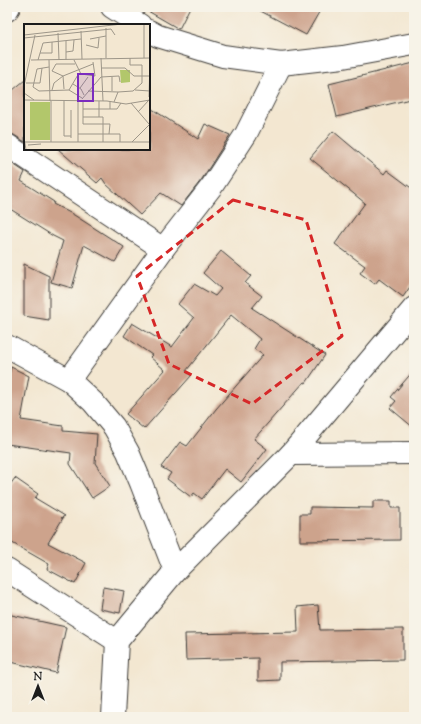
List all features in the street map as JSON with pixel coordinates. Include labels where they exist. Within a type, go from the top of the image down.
[{"type":"street","points":[[112,7],[138,24]]},
{"type":"street","points":[[150,31],[158,36],[224,56],[281,64],[343,57],[414,44]]},
{"type":"street","points":[[69,380],[163,249],[212,186],[246,134],[281,64]]},
{"type":"street","points":[[7,145],[163,249]]},
{"type":"street","points":[[113,717],[117,641],[175,571],[291,454],[414,308]]},
{"type":"street","points":[[7,346],[69,380],[93,402],[114,427],[128,452],[139,477],[175,571]]},
{"type":"street","points":[[291,454],[414,453]]},
{"type":"street","points":[[7,570],[117,641]]},
{"type":"highlighted area","points":[[233,200],[306,220],[342,336],[252,404],[169,364],[137,276]]},
{"type":"building","points":[[141,7],[190,7],[179,29]]},
{"type":"building","points":[[253,7],[322,7],[306,35]]},
{"type":"building","points":[[414,63],[414,98],[337,117],[329,84]]},
{"type":"building","points":[[24,81],[24,141],[14,135],[7,133],[7,95]]},
{"type":"building","points":[[150,108],[198,139],[205,124],[230,135],[202,179],[181,206],[161,193],[140,215],[106,184],[102,178],[97,183],[59,150],[150,150]]},
{"type":"building","points":[[333,131],[384,174],[387,170],[414,190],[414,281],[403,297],[379,279],[375,284],[360,273],[365,266],[335,244],[365,203],[310,158]]},
{"type":"building","points":[[7,160],[25,172],[21,181],[54,202],[53,204],[74,215],[124,247],[115,262],[84,245],[72,288],[51,282],[63,241],[7,207]]},
{"type":"building","points":[[221,251],[251,276],[245,283],[262,296],[252,308],[325,355],[306,383],[304,382],[254,439],[267,449],[241,482],[225,469],[202,499],[194,493],[191,497],[167,479],[171,473],[161,467],[180,442],[187,446],[216,409],[263,355],[254,349],[260,339],[231,315],[186,371],[191,376],[144,429],[126,414],[165,370],[150,357],[152,355],[124,336],[132,323],[172,347],[194,318],[178,304],[194,284],[215,296],[221,289],[203,273]]},
{"type":"building","points":[[24,264],[49,276],[49,320],[24,316]]},
{"type":"building","points":[[11,367],[29,376],[21,420],[63,426],[63,431],[97,434],[95,463],[110,486],[92,498],[70,464],[71,453],[7,444],[7,382]]},
{"type":"building","points":[[414,370],[414,428],[390,408],[396,401],[391,397]]},
{"type":"building","points":[[15,478],[38,494],[35,498],[65,516],[61,518],[63,518],[48,543],[86,563],[75,584],[47,569],[49,564],[7,540],[7,489]]},
{"type":"building","points":[[373,501],[391,501],[391,508],[400,508],[400,540],[300,541],[300,514],[310,514],[310,507],[373,508]]},
{"type":"building","points":[[103,587],[124,591],[120,613],[100,609]]},
{"type":"building","points":[[318,605],[320,630],[403,629],[403,660],[280,662],[280,680],[258,681],[258,658],[186,660],[185,634],[298,632],[297,607]]},
{"type":"building","points":[[7,614],[66,627],[56,673],[7,661]]}]
